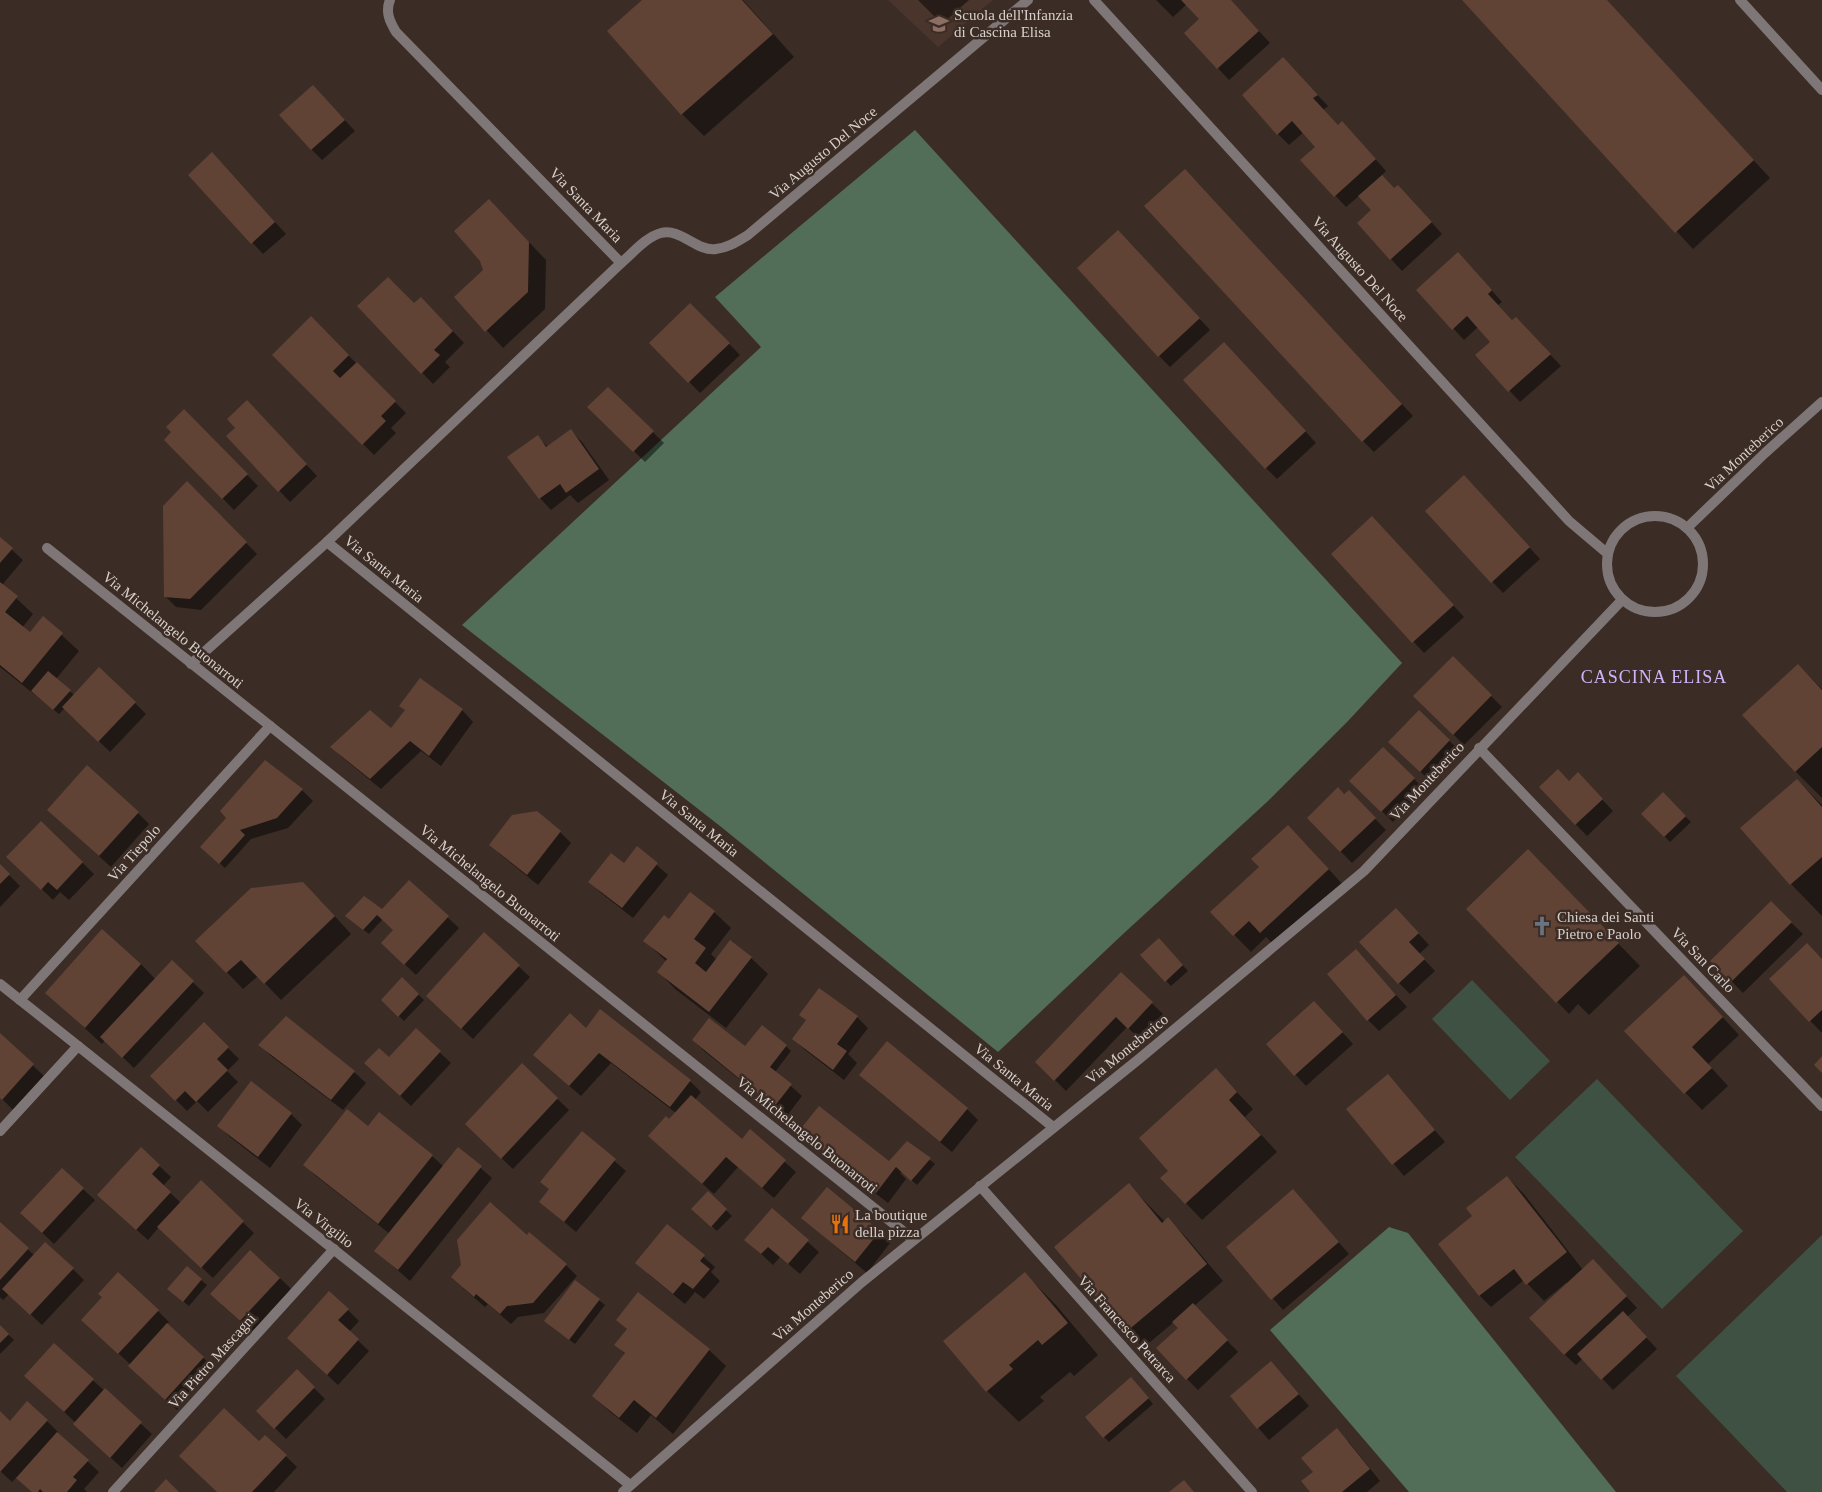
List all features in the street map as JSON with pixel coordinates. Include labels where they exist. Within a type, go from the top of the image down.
[{"type":"street","name":"Via Santa Maria","points":[[192,664],[327,542],[621,263],[396,32],[388,14],[390,0]]},
{"type":"street","name":"Via Augusto Del Noce","points":[[621,263],[650,238],[663,232],[690,240],[701,248],[714,250],[728,247],[748,235],[1028,0]]},
{"type":"street","name":"Via Augusto Del Noce","points":[[1094,0],[1569,521],[1608,554]]},
{"type":"street","points":[[1740,0],[1822,90]]},
{"type":"street","name":"Via Monteberico","points":[[1687,528],[1764,454],[1822,402]]},
{"type":"street","points":[[1656,516],[1673,519],[1687,528],[1697,540],[1702,555],[1703,571],[1698,586],[1691,596],[1681,605],[1670,610],[1657,612],[1644,612],[1622,600],[1612,586],[1607,570],[1608,554],[1614,538],[1625,526],[1640,518],[1656,516]]},
{"type":"street","name":"Via Santa Maria","points":[[327,542],[1053,1127]]},
{"type":"street","name":"Via Michelangelo Buonarroti","points":[[47,548],[914,1240]]},
{"type":"street","name":"Via Monteberico","points":[[627,1488],[862,1282],[1139,1059],[1364,871],[1479,748],[1622,600]]},
{"type":"street","name":"Via Tiepolo","points":[[20,1000],[270,726]]},
{"type":"street","name":"Via San Carlo","points":[[1479,748],[1822,1106]]},
{"type":"street","name":"Via Virgilio","points":[[0,984],[334,1250],[627,1488]]},
{"type":"street","points":[[0,1131],[78,1046]]},
{"type":"street","name":"Via Francesco Petrarca","points":[[980,1186],[1252,1492]]},
{"type":"street","name":"Via Pietro Mascagni","points":[[113,1492],[334,1250]]},
{"type":"shaded area","name":"Scuola dell'Infanzia di Cascina Elisa","points":[[888,0],[993,0],[938,47]]},
{"type":"green space","points":[[915,130],[1402,663],[1348,721],[1268,801],[998,1052],[720,826],[462,625],[761,347],[715,297]]},
{"type":"green space","points":[[1472,980],[1550,1061],[1510,1100],[1432,1019]]},
{"type":"green space","points":[[1597,1079],[1743,1231],[1662,1309],[1515,1157]]},
{"type":"green space","points":[[1389,1227],[1408,1233],[1616,1492],[1409,1492],[1270,1330]]},
{"type":"green space","points":[[1822,1235],[1822,1492],[1787,1492],[1676,1376]]},
{"type":"building","points":[[642,0],[742,0],[773,34],[681,115],[607,31]]},
{"type":"building","points":[[1181,0],[1231,0],[1259,31],[1217,69],[1184,33],[1199,19]]},
{"type":"building","points":[[1462,0],[1607,0],[1754,160],[1675,233]]},
{"type":"building","points":[[1283,57],[1318,95],[1313,98],[1338,125],[1342,121],[1376,159],[1334,197],[1300,160],[1315,147],[1292,121],[1277,135],[1242,95]]},
{"type":"building","points":[[313,85],[345,120],[311,150],[279,115]]},
{"type":"building","points":[[212,152],[275,222],[251,244],[188,175]]},
{"type":"building","points":[[1185,169],[1402,404],[1362,442],[1144,206]]},
{"type":"building","points":[[1382,175],[1394,188],[1398,185],[1432,222],[1390,260],[1357,223],[1371,210],[1358,196]]},
{"type":"building","points":[[489,199],[529,242],[528,292],[485,332],[454,297],[483,270],[480,261],[454,231]]},
{"type":"building","points":[[1118,230],[1200,318],[1158,357],[1077,268]]},
{"type":"building","points":[[1458,252],[1492,290],[1488,294],[1512,320],[1516,317],[1551,354],[1508,392],[1475,355],[1490,342],[1467,316],[1452,330],[1416,290]]},
{"type":"building","points":[[388,277],[414,303],[421,297],[453,331],[434,350],[440,355],[421,374],[357,306]]},
{"type":"building","points":[[690,303],[730,343],[688,383],[649,343]]},
{"type":"building","points":[[311,316],[349,355],[333,371],[340,378],[357,362],[396,401],[381,416],[386,421],[362,445],[272,355]]},
{"type":"building","points":[[1224,342],[1306,431],[1265,469],[1183,380]]},
{"type":"building","points":[[608,387],[654,431],[633,452],[587,407]]},
{"type":"building","points":[[247,400],[307,464],[278,492],[226,436],[235,428],[227,419]]},
{"type":"building","points":[[184,409],[248,474],[222,499],[164,440],[171,432],[166,427]]},
{"type":"building","points":[[571,429],[599,469],[566,493],[560,484],[539,499],[507,457],[538,435],[546,447]]},
{"type":"building","points":[[1464,475],[1530,547],[1491,583],[1425,511]]},
{"type":"building","points":[[187,481],[247,542],[190,599],[164,597],[163,506]]},
{"type":"building","points":[[1372,516],[1454,605],[1412,643],[1331,554]]},
{"type":"building","points":[[0,537],[13,548],[0,563]]},
{"type":"building","points":[[0,582],[18,596],[5,612],[30,632],[43,616],[63,633],[22,683],[0,665]]},
{"type":"building","points":[[1453,656],[1492,695],[1453,735],[1413,696]]},
{"type":"building","points":[[1798,664],[1822,690],[1822,747],[1795,772],[1742,715]]},
{"type":"building","points":[[99,667],[136,702],[98,742],[62,707]]},
{"type":"building","points":[[48,671],[71,690],[53,710],[31,691]]},
{"type":"building","points":[[420,678],[463,709],[429,756],[410,741],[370,779],[330,747],[370,710],[391,728],[405,710],[399,706]]},
{"type":"building","points":[[1419,710],[1450,740],[1420,772],[1388,742]]},
{"type":"building","points":[[1383,747],[1415,778],[1381,812],[1349,781]]},
{"type":"building","points":[[265,760],[303,789],[277,818],[240,830],[245,835],[219,864],[200,847],[226,818],[220,811]]},
{"type":"building","points":[[87,765],[139,812],[99,856],[47,810]]},
{"type":"building","points":[[1558,769],[1569,781],[1578,772],[1603,799],[1575,825],[1539,787]]},
{"type":"building","points":[[1797,779],[1822,807],[1822,857],[1790,885],[1740,828]]},
{"type":"building","points":[[1338,787],[1344,794],[1349,790],[1376,818],[1340,852],[1307,818]]},
{"type":"building","points":[[1663,792],[1686,816],[1664,837],[1641,814]]},
{"type":"building","points":[[537,811],[561,831],[527,875],[489,845],[512,815]]},
{"type":"building","points":[[41,821],[83,862],[57,890],[48,882],[41,890],[6,857]]},
{"type":"building","points":[[1288,825],[1329,869],[1260,933],[1249,921],[1233,936],[1210,912],[1259,867],[1251,859]]},
{"type":"building","points":[[637,846],[658,863],[622,908],[588,882],[611,853],[624,863]]},
{"type":"building","name":"Chiesa dei Santi Pietro e Paolo","points":[[1528,849],[1619,943],[1556,1003],[1466,909]]},
{"type":"building","points":[[0,864],[10,874],[0,884]]},
{"type":"building","points":[[409,880],[449,916],[404,965],[381,943],[393,930],[377,915],[363,930],[345,916],[364,896],[382,909]]},
{"type":"building","points":[[303,882],[335,916],[264,984],[241,960],[226,973],[195,941],[251,888]]},
{"type":"building","points":[[690,892],[715,911],[694,939],[706,948],[695,963],[706,972],[730,940],[752,957],[709,1012],[657,972],[667,959],[643,941],[664,915],[669,919]]},
{"type":"building","points":[[1771,901],[1792,922],[1731,982],[1710,961]]},
{"type":"building","points":[[1396,908],[1419,933],[1409,942],[1425,959],[1398,984],[1359,942]]},
{"type":"building","points":[[102,929],[141,964],[85,1028],[45,993]]},
{"type":"building","points":[[484,932],[520,965],[461,1029],[426,996]]},
{"type":"building","points":[[1159,938],[1183,965],[1165,982],[1140,955]]},
{"type":"building","points":[[1807,943],[1822,959],[1822,1010],[1809,1022],[1769,979]]},
{"type":"building","points":[[1356,949],[1396,995],[1367,1021],[1327,974]]},
{"type":"building","points":[[172,960],[194,981],[122,1058],[100,1037]]},
{"type":"building","points":[[1121,972],[1153,1002],[1128,1029],[1116,1017],[1054,1081],[1035,1062]]},
{"type":"building","points":[[1684,975],[1723,1017],[1692,1047],[1712,1068],[1684,1094],[1624,1031]]},
{"type":"building","points":[[402,977],[419,994],[398,1017],[381,1000]]},
{"type":"building","points":[[819,988],[858,1016],[837,1044],[847,1051],[833,1070],[792,1039],[806,1020],[799,1015]]},
{"type":"building","points":[[1314,1001],[1343,1032],[1294,1076],[1266,1044]]},
{"type":"building","points":[[600,1009],[691,1080],[670,1107],[599,1053],[569,1086],[533,1055],[570,1013],[586,1028]]},
{"type":"building","points":[[286,1016],[355,1071],[331,1100],[258,1045]]},
{"type":"building","points":[[709,1018],[745,1046],[762,1025],[787,1045],[770,1067],[792,1084],[774,1107],[692,1040]]},
{"type":"building","points":[[204,1022],[229,1047],[217,1059],[228,1070],[196,1102],[185,1091],[175,1101],[150,1076]]},
{"type":"building","points":[[416,1028],[441,1051],[400,1096],[364,1063],[379,1048],[389,1057]]},
{"type":"building","points":[[0,1033],[34,1064],[2,1100],[0,1098]]},
{"type":"building","points":[[887,1041],[968,1108],[940,1142],[859,1075]]},
{"type":"building","points":[[1822,1056],[1822,1073],[1814,1065]]},
{"type":"building","points":[[522,1063],[558,1098],[501,1159],[465,1124]]},
{"type":"building","points":[[1216,1068],[1237,1092],[1229,1100],[1261,1135],[1185,1204],[1160,1178],[1168,1171],[1139,1138]]},
{"type":"building","points":[[1388,1074],[1435,1130],[1392,1165],[1346,1109]]},
{"type":"building","points":[[251,1081],[292,1113],[258,1157],[217,1126]]},
{"type":"building","points":[[691,1095],[742,1139],[750,1129],[786,1160],[762,1188],[726,1157],[702,1184],[648,1136],[666,1116],[669,1119]]},
{"type":"building","points":[[819,1106],[889,1161],[907,1141],[931,1158],[911,1181],[896,1167],[876,1193],[798,1132]]},
{"type":"building","points":[[347,1109],[368,1126],[379,1112],[433,1155],[378,1224],[303,1165]]},
{"type":"building","points":[[582,1131],[616,1159],[564,1222],[539,1202],[549,1189],[540,1182]]},
{"type":"building","points":[[141,1147],[160,1165],[152,1174],[171,1192],[136,1230],[97,1195]]},
{"type":"building","points":[[458,1147],[482,1166],[398,1270],[374,1251]]},
{"type":"building","points":[[62,1168],[84,1188],[42,1233],[20,1213]]},
{"type":"building","points":[[1507,1176],[1567,1252],[1526,1285],[1514,1269],[1479,1296],[1438,1244],[1472,1216],[1466,1208]]},
{"type":"building","points":[[201,1180],[244,1221],[201,1268],[157,1227]]},
{"type":"building","points":[[1129,1183],[1162,1223],[1168,1217],[1207,1264],[1126,1332],[1054,1247]]},
{"type":"building","name":"La boutique della pizza","points":[[827,1187],[880,1231],[855,1262],[801,1218]]},
{"type":"building","points":[[1293,1189],[1339,1242],[1271,1300],[1226,1247]]},
{"type":"building","points":[[708,1191],[727,1209],[711,1227],[691,1209]]},
{"type":"building","points":[[490,1202],[527,1235],[529,1232],[567,1264],[533,1303],[507,1306],[500,1314],[476,1294],[474,1297],[451,1277],[461,1265],[457,1240]]},
{"type":"building","points":[[772,1208],[809,1240],[788,1264],[768,1247],[761,1254],[744,1240]]},
{"type":"building","points":[[0,1222],[29,1248],[0,1280]]},
{"type":"building","points":[[667,1224],[705,1255],[700,1261],[710,1269],[693,1289],[683,1282],[673,1294],[635,1263]]},
{"type":"building","points":[[45,1242],[74,1268],[30,1315],[2,1289]]},
{"type":"building","points":[[250,1250],[280,1278],[240,1321],[210,1294]]},
{"type":"building","points":[[1593,1259],[1627,1296],[1564,1355],[1529,1318]]},
{"type":"building","points":[[187,1266],[202,1279],[183,1302],[167,1289]]},
{"type":"building","points":[[118,1272],[159,1310],[118,1354],[81,1320],[102,1297],[98,1294]]},
{"type":"building","points":[[1025,1272],[1068,1323],[1042,1345],[1038,1340],[1009,1365],[1013,1369],[986,1392],[943,1341]]},
{"type":"building","points":[[575,1280],[600,1299],[569,1340],[544,1321]]},
{"type":"building","points":[[329,1291],[349,1309],[338,1320],[359,1339],[327,1375],[287,1338]]},
{"type":"building","points":[[638,1292],[710,1349],[656,1418],[634,1400],[619,1418],[592,1396],[625,1353],[614,1345],[627,1329],[616,1320]]},
{"type":"building","points":[[1193,1303],[1228,1340],[1186,1380],[1156,1348],[1178,1328],[1172,1322]]},
{"type":"building","points":[[1623,1311],[1647,1337],[1601,1380],[1577,1354]]},
{"type":"building","points":[[167,1323],[204,1357],[165,1400],[128,1366]]},
{"type":"building","points":[[0,1325],[9,1334],[0,1343]]},
{"type":"building","points":[[54,1343],[94,1379],[64,1412],[24,1376]]},
{"type":"building","points":[[1271,1361],[1299,1394],[1257,1429],[1230,1396]]},
{"type":"building","points":[[297,1369],[315,1387],[274,1429],[256,1411]]},
{"type":"building","points":[[1131,1377],[1149,1398],[1103,1438],[1085,1417]]},
{"type":"building","points":[[105,1388],[142,1422],[110,1458],[73,1424]]},
{"type":"building","points":[[27,1401],[48,1420],[0,1472],[0,1411],[10,1421]]},
{"type":"building","points":[[224,1408],[259,1441],[265,1435],[287,1455],[252,1492],[217,1492],[179,1456]]},
{"type":"building","points":[[1337,1428],[1370,1469],[1342,1492],[1310,1492],[1301,1481],[1313,1472],[1301,1458]]},
{"type":"building","points":[[57,1432],[89,1460],[73,1477],[77,1480],[67,1492],[43,1492],[40,1489],[38,1492],[32,1492],[16,1478]]},
{"type":"building","points":[[166,1479],[179,1492],[154,1492]]},
{"type":"building","points":[[1184,1480],[1194,1492],[1169,1492]]},
{"type":"place","name":"Scuola dell'Infanzia di Cascina Elisa","points":[[939,24]]},
{"type":"place","name":"Chiesa dei Santi Pietro e Paolo","points":[[1542,926]]},
{"type":"place","name":"La boutique della pizza","points":[[840,1224]]},
{"type":"district","name":"CASCINA ELISA","points":[[1654,677]]}]
